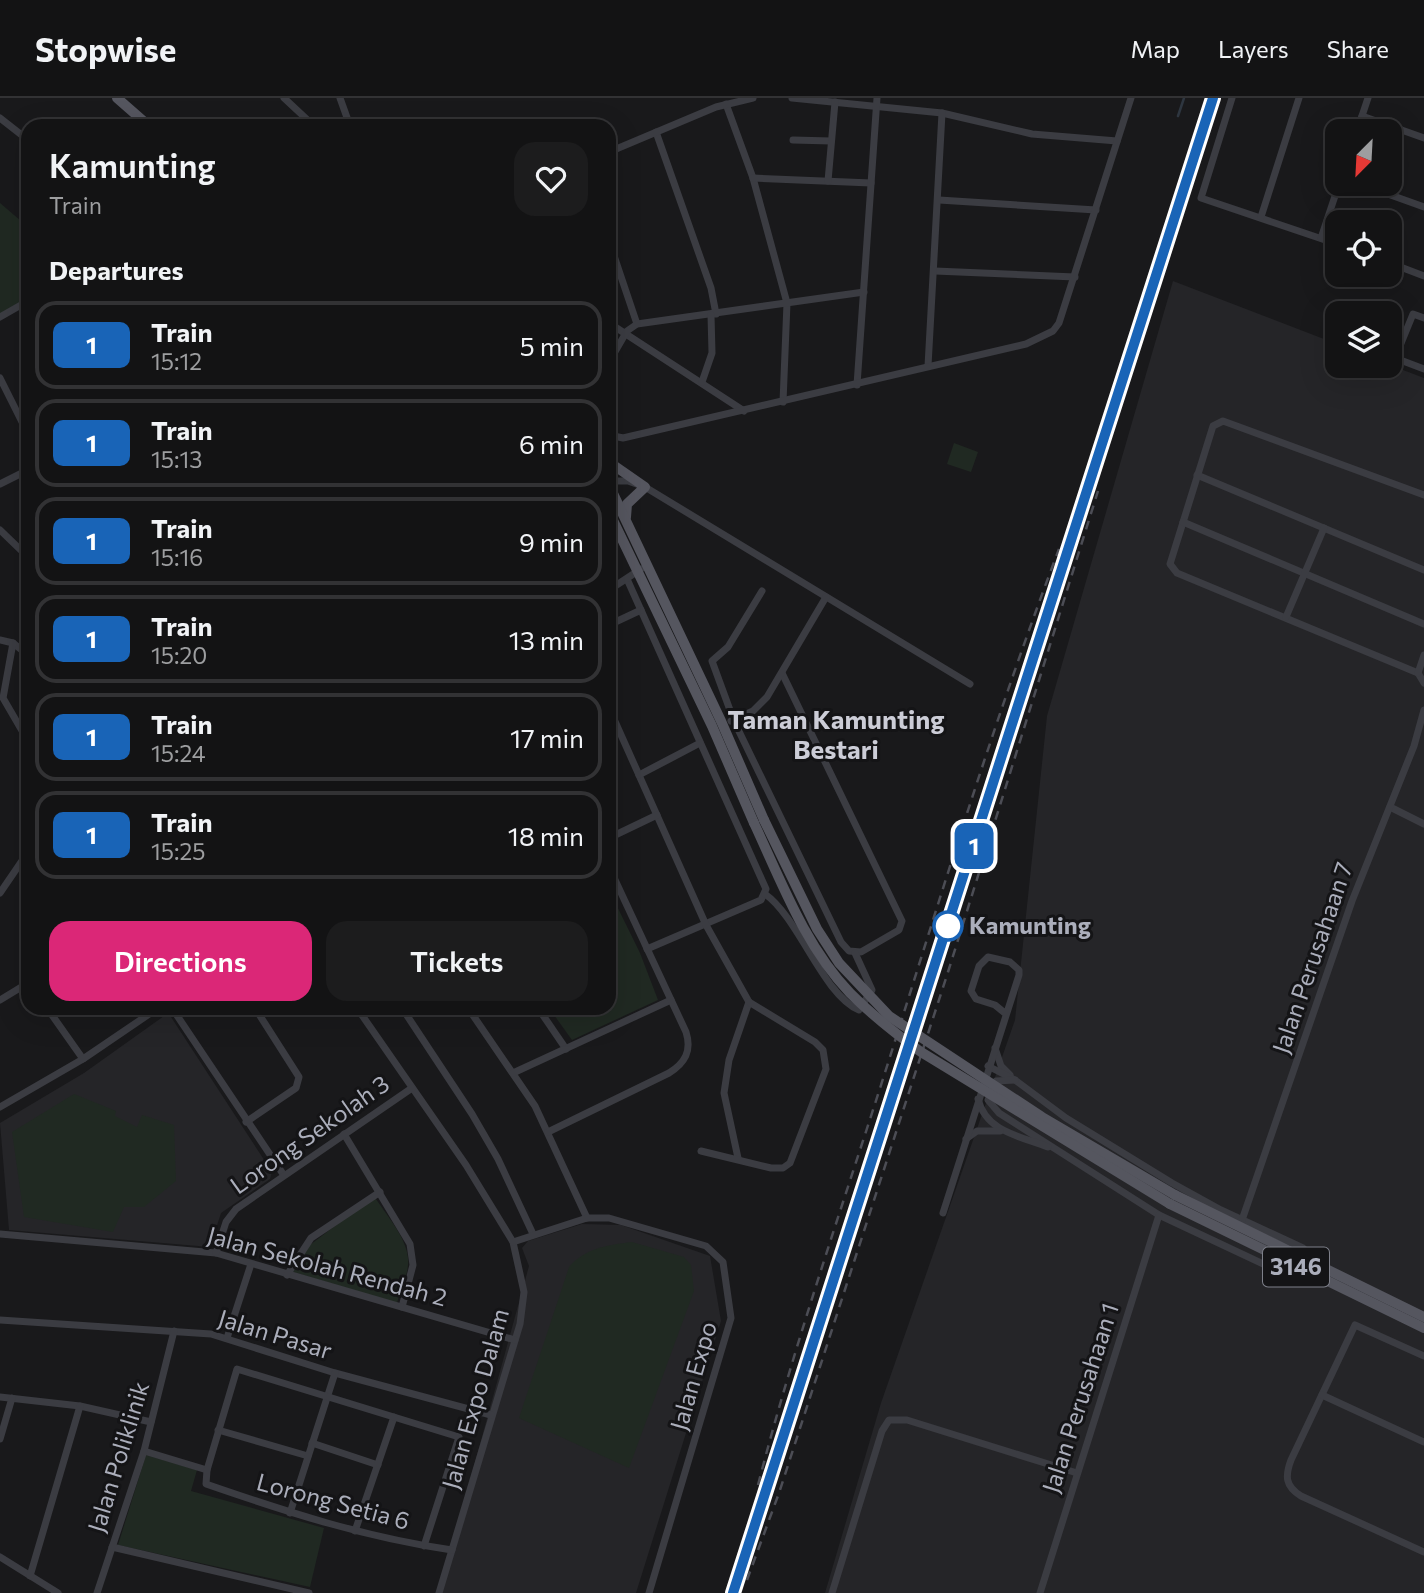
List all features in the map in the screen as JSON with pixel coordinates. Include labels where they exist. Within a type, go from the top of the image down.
[{"type":"main road","points":[[117,98],[141,119]]},
{"type":"main road","points":[[616,467],[645,487],[627,504],[626,519]]},
{"type":"main road","name":"3146","points":[[616,498],[643,568],[759,821],[817,929],[846,971],[889,1016],[1172,1199],[1308,1272],[1424,1328]]},
{"type":"main road","name":"3146","points":[[616,524],[643,568],[721,721],[759,821]]},
{"type":"main road","name":"3146","points":[[1172,1199],[1424,1317]]},
{"type":"street","points":[[284,98],[306,119]]},
{"type":"street","points":[[340,98],[348,119]]},
{"type":"street","points":[[616,149],[726,104],[753,98]]},
{"type":"street","points":[[792,98],[877,102],[942,113],[1032,134],[1117,141]]},
{"type":"street","points":[[616,436],[623,438],[857,385],[1026,344],[1052,331],[1059,323],[1075,276],[1130,98]]},
{"type":"street","points":[[1232,98],[1201,198],[1325,240]]},
{"type":"street","points":[[1261,217],[1299,98]]},
{"type":"street","points":[[1361,119],[1368,98]]},
{"type":"street","points":[[828,181],[835,102]]},
{"type":"street","points":[[857,385],[877,102]]},
{"type":"street","points":[[726,104],[752,178],[787,303],[783,402]]},
{"type":"street","points":[[928,366],[942,113]]},
{"type":"street","points":[[1362,116],[1424,138]]},
{"type":"street","points":[[0,118],[21,134]]},
{"type":"street","points":[[656,132],[711,288],[714,315],[712,353],[702,382]]},
{"type":"street","points":[[793,140],[831,141]]},
{"type":"street","points":[[752,178],[871,183]]},
{"type":"street","points":[[1321,238],[1335,196]]},
{"type":"street","points":[[1393,196],[1424,207]]},
{"type":"street","points":[[939,200],[1096,210]]},
{"type":"street","points":[[616,262],[637,324]]},
{"type":"street","points":[[1402,268],[1424,276]]},
{"type":"street","points":[[935,271],[1075,276]]},
{"type":"street","points":[[616,350],[626,333],[637,324],[864,292]]},
{"type":"street","points":[[0,317],[21,307]]},
{"type":"street","points":[[1424,318],[1413,314],[1395,358],[1424,369]]},
{"type":"street","points":[[616,327],[744,411]]},
{"type":"street","points":[[0,378],[21,420]]},
{"type":"street","points":[[1424,495],[1228,421],[1213,426],[1170,559],[1172,569],[1418,673],[1424,683]]},
{"type":"street","points":[[0,484],[21,474]]},
{"type":"street","points":[[1197,475],[1424,570]]},
{"type":"street","points":[[616,482],[628,481],[645,487],[970,684]]},
{"type":"street","points":[[1183,522],[1424,624]]},
{"type":"street","points":[[1286,617],[1324,528]]},
{"type":"street","points":[[0,530],[21,550]]},
{"type":"street","points":[[616,585],[643,568]]},
{"type":"street","points":[[626,579],[763,881],[765,894],[784,913],[818,967],[849,1004],[859,1010],[872,990],[855,953],[841,942],[734,721],[712,661],[728,647],[762,591]]},
{"type":"street","points":[[721,721],[734,721],[760,705],[826,597]]},
{"type":"street","points":[[616,622],[641,610]]},
{"type":"street","points":[[0,640],[13,643],[21,649]]},
{"type":"street","points":[[13,643],[3,698],[21,729]]},
{"type":"street","points":[[1418,673],[1424,655]]},
{"type":"street","points":[[782,673],[902,921],[899,930],[855,953]]},
{"type":"street","name":"Jalan Perusahaan 7","points":[[1242,1220],[1352,901],[1390,807],[1424,710]]},
{"type":"street","points":[[616,723],[706,925],[748,1002],[815,1042],[823,1050],[827,1069],[790,1163],[783,1168],[771,1168],[701,1151]]},
{"type":"street","points":[[639,775],[700,743]]},
{"type":"street","points":[[1390,807],[1424,824]]},
{"type":"street","points":[[616,834],[657,814]]},
{"type":"street","points":[[0,893],[21,862]]},
{"type":"street","points":[[548,1132],[677,1067],[685,1058],[688,1041],[616,885]]},
{"type":"street","points":[[647,948],[761,900],[765,894]]},
{"type":"street","points":[[943,1213],[978,1097],[1006,1014],[1019,970],[1010,962],[988,957],[979,966],[972,996],[981,1002],[995,1005],[1006,1014]]},
{"type":"street","points":[[0,1000],[21,987]]},
{"type":"street","points":[[513,1073],[671,1000]]},
{"type":"street","points":[[738,1158],[724,1085],[748,1002]]},
{"type":"street","points":[[52,1015],[83,1059]]},
{"type":"street","points":[[0,1107],[83,1059],[148,1015]]},
{"type":"street","points":[[177,1015],[283,1174]]},
{"type":"street","points":[[246,1122],[296,1088],[299,1077],[259,1015]]},
{"type":"street","name":"Jalan Expo Dalam","points":[[362,1015],[466,1165],[513,1242],[524,1292],[524,1307],[515,1340],[439,1593]]},
{"type":"street","points":[[407,1015],[472,1114],[498,1159],[533,1234]]},
{"type":"street","points":[[473,1015],[513,1073],[548,1132],[587,1218]]},
{"type":"street","points":[[543,1015],[566,1049]]},
{"type":"street","points":[[995,1048],[1001,1066],[1015,1080],[1066,1118],[1172,1183],[1303,1248],[1327,1270]]},
{"type":"street","points":[[988,1066],[1015,1080]]},
{"type":"street","points":[[1015,1080],[996,1082],[990,1091],[992,1106],[1061,1152],[1159,1215],[1274,1269],[1308,1272]]},
{"type":"street","name":"Lorong Sekolah 3","points":[[216,1253],[230,1214],[283,1174],[412,1088]]},
{"type":"street","points":[[978,1097],[986,1119],[1004,1131],[1061,1152]]},
{"type":"street","points":[[965,1140],[986,1129],[1004,1131]]},
{"type":"street","points":[[344,1134],[410,1244],[413,1255],[402,1307]]},
{"type":"street","points":[[287,1275],[311,1238],[380,1192]]},
{"type":"street","name":"Jalan Perusahaan 1","points":[[1040,1593],[1159,1215]]},
{"type":"street","name":"Jalan Expo","points":[[513,1242],[587,1218],[609,1218],[642,1225],[706,1246],[723,1262],[731,1318],[701,1427],[649,1593]]},
{"type":"street","name":"Jalan Sekolah Rendah 2","points":[[0,1234],[216,1253],[515,1340]]},
{"type":"street","points":[[227,1338],[251,1264]]},
{"type":"street","name":"Jalan Pasar","points":[[0,1320],[174,1331],[227,1338],[335,1373],[491,1416]]},
{"type":"street","points":[[1424,1356],[1355,1325],[1291,1460],[1288,1485],[1301,1496],[1424,1552]]},
{"type":"street","name":"Jalan Poliklinik","points":[[97,1593],[144,1451],[174,1331]]},
{"type":"street","points":[[144,1451],[206,1470],[237,1369],[458,1437],[424,1546]]},
{"type":"street","points":[[290,1513],[335,1373]]},
{"type":"street","points":[[1322,1395],[1424,1442]]},
{"type":"street","points":[[0,1398],[80,1406],[151,1422]]},
{"type":"street","points":[[0,1439],[12,1398]]},
{"type":"street","points":[[30,1576],[80,1406]]},
{"type":"street","points":[[355,1531],[394,1417]]},
{"type":"street","points":[[832,1593],[882,1431],[889,1420],[906,1420],[1077,1473]]},
{"type":"street","points":[[218,1430],[308,1456]]},
{"type":"street","points":[[312,1444],[378,1465]]},
{"type":"street","name":"Lorong Setia 6","points":[[206,1470],[206,1484],[290,1513],[355,1531],[453,1550]]},
{"type":"street","points":[[112,1547],[309,1593]]},
{"type":"street","points":[[0,1557],[58,1593]]},
{"type":"shaded area","points":[[0,203],[21,221],[21,308],[0,318]]},
{"type":"shaded area","points":[[1173,281],[1325,339],[1325,378],[1402,378],[1402,370],[1424,378],[1424,1593],[825,1593],[881,1403],[1015,1020],[1047,716]]},
{"type":"shaded area","points":[[954,443],[978,452],[971,472],[947,464]]},
{"type":"shaded area","points":[[616,904],[640,953],[658,1000],[572,1040],[554,1015],[616,1015]]},
{"type":"shaded area","points":[[164,1016],[171,1017],[272,1172],[270,1179],[221,1213],[210,1247],[9,1230],[0,1123],[84,1073]]},
{"type":"shaded area","points":[[74,1094],[116,1111],[115,1116],[137,1127],[142,1115],[174,1125],[176,1181],[144,1207],[124,1207],[113,1232],[24,1217],[12,1132]]},
{"type":"shaded area","points":[[374,1196],[397,1229],[408,1256],[406,1275],[397,1303],[293,1272],[310,1245]]},
{"type":"shaded area","points":[[582,1224],[621,1225],[710,1256],[721,1321],[636,1593],[439,1593],[529,1266],[522,1248],[528,1241]]},
{"type":"shaded area","points":[[632,1242],[684,1257],[691,1265],[694,1291],[629,1468],[519,1418],[569,1267],[590,1252],[606,1246]]},
{"type":"shaded area","points":[[146,1455],[197,1470],[191,1491],[324,1528],[310,1587],[118,1545]]},
{"type":"waterway","points":[[1178,116],[1184,98]]},
{"type":"railway","points":[[733,1593],[1213,98]]},
{"type":"railway","points":[[747,1580],[779,1493],[948,972],[1098,491]]},
{"type":"railway","points":[[758,1485],[804,1325],[970,803],[1059,549]]},
{"type":"train","name":"1","points":[[733,1593],[1213,98]]},
{"type":"place","name":"Kamunting","points":[[948,926]]},
{"type":"district","name":"Taman Kamunting Bestari","points":[[836,735]]}]
